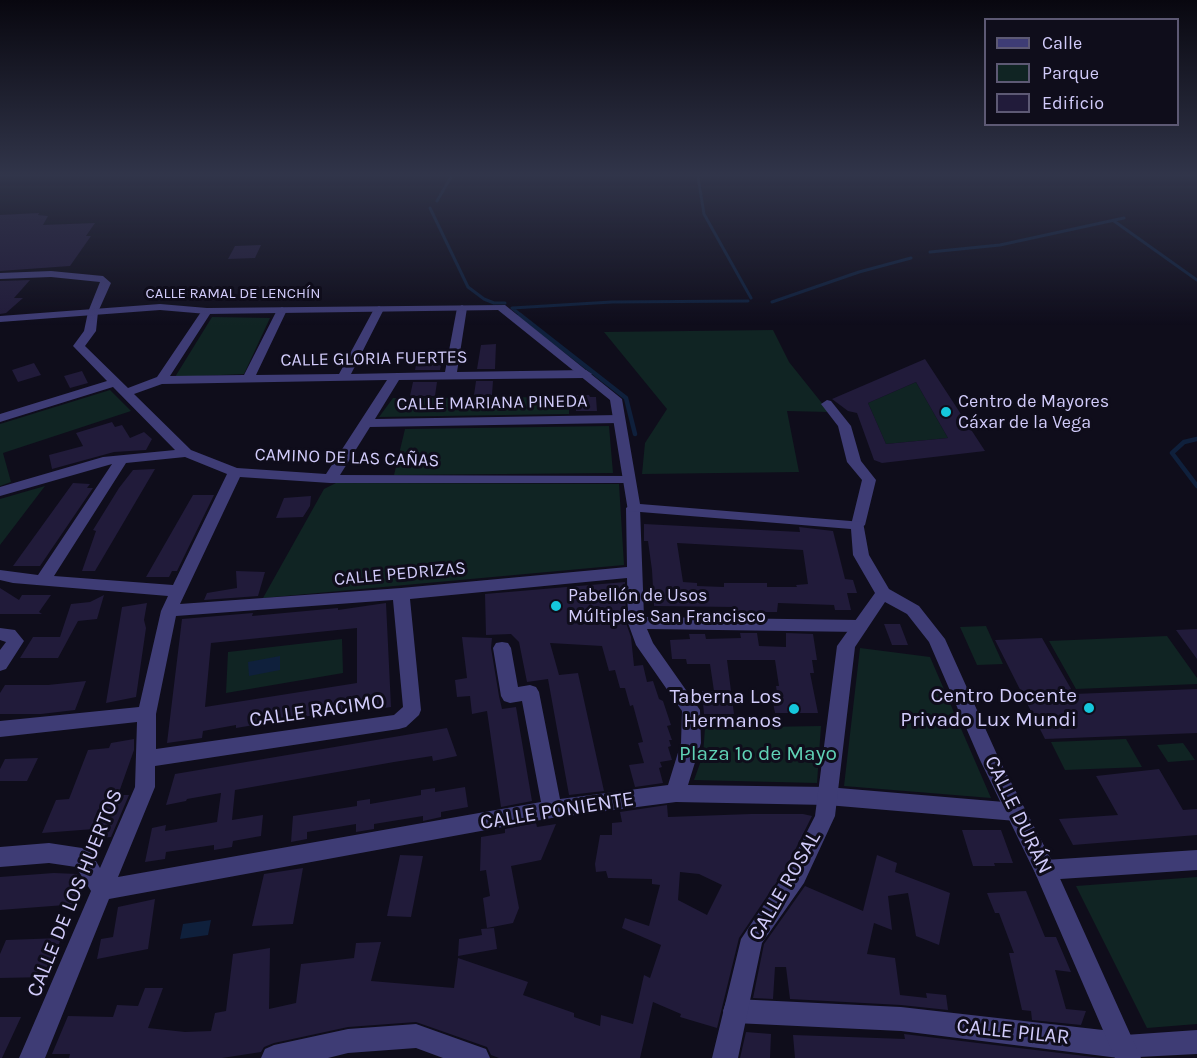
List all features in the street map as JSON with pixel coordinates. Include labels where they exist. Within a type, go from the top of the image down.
[{"type":"street","points":[[0,276],[51,274],[103,279],[106,283],[93,312]]},
{"type":"street","name":"CALLE RAMAL DE LENCHÍN","points":[[0,319],[160,307],[207,311],[501,307],[586,374]]},
{"type":"street","points":[[450,376],[462,308]]},
{"type":"street","points":[[343,378],[379,309]]},
{"type":"street","points":[[248,379],[282,310]]},
{"type":"street","points":[[161,380],[207,311]]},
{"type":"street","name":"CAMINO DE LAS CAÑAS","points":[[93,312],[90,331],[79,346],[186,453],[235,472],[330,479],[628,478]]},
{"type":"street","points":[[586,374],[616,399],[633,508],[636,623],[645,645],[692,710],[691,743],[676,793]]},
{"type":"street","name":"CALLE GLORIA FUERTES","points":[[126,393],[161,380],[586,374]]},
{"type":"street","points":[[330,479],[395,377]]},
{"type":"street","points":[[0,418],[116,382]]},
{"type":"street","points":[[827,404],[844,426],[854,462],[869,480],[858,525],[861,555],[883,593]]},
{"type":"street","name":"CALLE MARIANA PINEDA","points":[[366,423],[619,419]]},
{"type":"street","points":[[0,492],[103,461],[186,453]]},
{"type":"street","points":[[43,580],[122,459]]},
{"type":"street","name":"CALLE DE LOS HUERTOS","points":[[32,1058],[144,787],[147,714],[169,611],[235,472]]},
{"type":"street","points":[[633,508],[858,525]]},
{"type":"street","name":"CALLE PEDRIZAS","points":[[169,611],[401,594],[635,572]]},
{"type":"street","points":[[0,575],[178,591]]},
{"type":"street","name":"CALLE ROSAL","points":[[724,1058],[752,939],[796,876],[825,816],[846,645],[883,593]]},
{"type":"street","name":"CALLE DURÁN","points":[[883,593],[913,610],[933,634],[1045,870],[1127,1052]]},
{"type":"street","name":"CALLE RACIMO","points":[[145,759],[399,722],[412,710],[401,594]]},
{"type":"street","points":[[636,623],[860,626]]},
{"type":"street","points":[[0,633],[9,634],[15,641],[0,664]]},
{"type":"street","points":[[502,648],[510,696],[530,692],[552,809]]},
{"type":"street","points":[[0,729],[147,714]]},
{"type":"street","name":"CALLE PONIENTE","points":[[102,890],[552,809],[676,793],[827,796],[1016,812]]},
{"type":"street","points":[[0,857],[49,853],[82,858],[102,890]]},
{"type":"street","points":[[1045,870],[1197,860]]},
{"type":"street","name":"CALLE PILAR","points":[[735,1011],[901,1019],[1103,1041],[1127,1052],[1197,1042]]},
{"type":"street","points":[[274,1058],[348,1041],[416,1036],[477,1058]]},
{"type":"green space","points":[[212,317],[270,318],[244,374],[175,377]]},
{"type":"green space","points":[[773,330],[789,362],[829,412],[787,411],[799,472],[642,474],[645,443],[667,409],[604,332]]},
{"type":"green space","points":[[916,382],[948,438],[886,444],[868,403]]},
{"type":"green space","points":[[110,390],[131,411],[3,453],[11,482],[0,486],[0,424]]},
{"type":"green space","points":[[569,397],[569,414],[379,417],[393,398]]},
{"type":"green space","points":[[609,426],[613,473],[394,475],[405,429]]},
{"type":"green space","points":[[336,483],[619,484],[624,565],[263,598],[324,489]]},
{"type":"green space","points":[[45,486],[0,545],[0,499]]},
{"type":"green space","points":[[986,626],[1003,664],[977,665],[960,627]]},
{"type":"green space","points":[[1167,636],[1197,678],[1197,684],[1076,689],[1049,641]]},
{"type":"green space","points":[[342,639],[343,673],[226,693],[228,652]]},
{"type":"green space","points":[[860,648],[930,657],[991,798],[844,786]]},
{"type":"green space","name":"Plaza 1º de Mayo","points":[[821,726],[817,783],[694,780],[703,755],[705,728]]},
{"type":"green space","points":[[1126,739],[1142,767],[1065,770],[1051,742]]},
{"type":"green space","points":[[1183,743],[1195,760],[1168,762],[1157,745]]},
{"type":"green space","points":[[1197,877],[1197,1024],[1147,1028],[1076,886]]},
{"type":"water","points":[[280,656],[280,670],[249,676],[248,662]]},
{"type":"water","points":[[211,920],[208,935],[180,939],[183,924]]},
{"type":"building","points":[[0,226],[93,226],[86,236],[91,236],[70,266],[0,271]]},
{"type":"building","points":[[261,245],[255,258],[228,259],[235,246]]},
{"type":"building","points":[[30,280],[14,298],[23,298],[6,313],[0,314],[0,281]]},
{"type":"building","points":[[496,344],[495,369],[477,369],[481,345]]},
{"type":"building","name":"Centro de Mayores Cáxar de la Vega","points":[[925,359],[985,451],[882,463],[874,460],[857,413],[848,411],[832,399]],"holes":[[[916,382],[948,438],[886,444],[868,403]]]},
{"type":"building","points":[[417,360],[442,360],[440,370],[415,370]]},
{"type":"building","points":[[34,363],[41,375],[18,382],[12,370]]},
{"type":"building","points":[[82,371],[88,383],[70,388],[64,376]]},
{"type":"building","points":[[476,381],[493,381],[492,395],[474,395]]},
{"type":"building","points":[[413,382],[437,382],[435,396],[410,396]]},
{"type":"building","points":[[575,395],[596,397],[597,411],[576,411]]},
{"type":"building","points":[[112,422],[115,427],[122,425],[130,438],[144,432],[152,439],[146,450],[114,452],[52,469],[49,455],[83,446],[76,433]]},
{"type":"building","points":[[155,469],[95,571],[82,571],[96,531],[93,530],[119,488],[133,470]]},
{"type":"building","points":[[73,483],[90,484],[87,488],[93,488],[40,566],[13,566]]},
{"type":"building","points":[[193,495],[214,495],[177,571],[172,571],[169,577],[146,577]]},
{"type":"building","points":[[311,496],[310,506],[303,517],[276,518],[284,498]]},
{"type":"building","points":[[644,524],[800,532],[799,527],[833,531],[845,579],[853,580],[857,593],[847,593],[851,610],[835,610],[834,605],[778,603],[777,612],[753,612],[754,616],[737,616],[735,607],[654,606],[648,541],[644,541]],"holes":[[[677,543],[803,550],[808,584],[796,585],[797,587],[767,587],[767,583],[724,583],[724,587],[697,586],[697,583],[683,582]]]},
{"type":"building","points":[[236,571],[265,572],[258,596],[204,600],[207,593],[237,588]]},
{"type":"building","points":[[625,582],[626,623],[631,637],[634,666],[643,665],[647,682],[653,681],[659,699],[663,701],[671,725],[667,726],[672,740],[669,740],[671,746],[668,747],[672,760],[660,762],[662,767],[659,768],[663,783],[635,787],[629,765],[644,763],[638,743],[643,742],[633,705],[630,706],[625,688],[620,688],[615,670],[609,671],[602,646],[550,643],[559,675],[578,673],[604,791],[569,795],[548,679],[527,682],[519,642],[511,634],[486,635],[485,594]]},
{"type":"building","points":[[0,588],[19,600],[22,595],[51,595],[39,612],[42,614],[0,614]]},
{"type":"building","points":[[104,595],[97,619],[78,621],[58,658],[20,658],[33,637],[60,637],[71,604],[90,602]]},
{"type":"building","points":[[147,603],[144,620],[146,628],[136,697],[106,703],[122,607]]},
{"type":"building","points":[[386,603],[391,707],[358,712],[358,708],[236,728],[236,725],[203,731],[202,738],[167,743],[182,619],[253,613],[252,616],[338,608],[338,610]],"holes":[[[357,628],[357,683],[205,707],[211,643]]]},
{"type":"building","points":[[884,624],[900,624],[908,645],[892,645]]},
{"type":"building","points":[[1197,629],[1197,659],[1176,630]]},
{"type":"building","points":[[740,633],[757,633],[759,646],[786,647],[786,633],[813,634],[817,660],[812,660],[814,673],[810,673],[818,713],[775,713],[771,692],[777,693],[776,686],[779,686],[775,660],[727,660],[734,714],[704,714],[702,691],[714,691],[710,664],[687,664],[686,659],[672,659],[670,640],[690,639],[689,634],[705,634],[706,639],[741,638]]},
{"type":"building","points":[[462,637],[492,638],[491,648],[502,709],[516,707],[532,801],[501,807],[487,711],[472,714],[470,696],[457,697],[455,680],[467,678]]},
{"type":"building","points":[[1042,638],[1074,694],[1197,689],[1197,733],[1045,739],[995,640]]},
{"type":"building","points":[[86,681],[75,710],[41,714],[0,714],[0,693],[5,685],[48,685]]},
{"type":"building","points":[[447,728],[457,756],[433,761],[432,756],[235,790],[232,820],[263,815],[261,836],[233,841],[232,847],[214,850],[214,845],[166,852],[165,859],[145,862],[152,828],[166,825],[165,831],[217,822],[221,793],[166,805],[175,774]]},
{"type":"building","points":[[134,739],[134,750],[118,795],[129,795],[111,837],[91,839],[94,829],[42,833],[56,800],[69,799],[88,750],[109,748],[111,743]]},
{"type":"building","points":[[38,758],[27,781],[0,781],[0,769],[5,759]]},
{"type":"building","points":[[1159,769],[1183,810],[1197,809],[1197,835],[1073,845],[1059,819],[1118,815],[1096,776]]},
{"type":"building","points":[[465,787],[468,807],[441,812],[441,817],[423,821],[423,816],[374,824],[374,829],[356,832],[356,824],[307,832],[307,839],[291,842],[293,816],[357,806],[357,801],[370,799],[370,804],[421,795],[421,790],[435,788],[435,792]]},
{"type":"building","points":[[667,805],[668,817],[751,814],[812,816],[786,868],[739,938],[717,1028],[680,1017],[681,1014],[653,1002],[640,1058],[499,1058],[491,1055],[487,1047],[416,1022],[348,1027],[274,1043],[264,1047],[261,1052],[222,1058],[69,1058],[70,1054],[52,1054],[68,1016],[113,1017],[117,1005],[138,1006],[145,988],[163,988],[148,1028],[185,1032],[211,1031],[215,1013],[226,1011],[233,954],[270,948],[269,1009],[296,1003],[301,964],[354,958],[356,943],[381,942],[371,981],[454,988],[458,958],[528,982],[523,995],[574,1013],[574,1017],[600,1026],[601,1015],[633,1024],[644,975],[650,978],[661,945],[622,928],[625,918],[649,926],[660,885],[652,884],[652,879],[608,878],[606,871],[596,872],[595,864],[600,835],[612,835],[612,823],[622,822],[620,812]],"holes":[[[680,872],[699,874],[722,885],[707,915],[678,900]]]},
{"type":"building","points":[[536,823],[537,827],[556,824],[541,860],[511,866],[519,908],[513,923],[487,928],[483,898],[490,896],[486,870],[480,871],[481,837],[505,833],[505,829]]},
{"type":"building","points":[[962,830],[1001,830],[1013,863],[973,866]]},
{"type":"building","points":[[400,855],[423,856],[411,917],[387,916]]},
{"type":"building","points":[[877,855],[897,863],[895,872],[950,893],[939,945],[916,936],[908,893],[888,896],[892,930],[874,923],[867,954],[895,958],[900,995],[927,998],[926,993],[946,995],[948,1010],[790,999],[786,967],[775,967],[773,999],[753,998],[764,944],[805,886],[863,911]]},
{"type":"building","points":[[303,868],[293,924],[252,926],[264,874]]},
{"type":"building","points":[[54,873],[77,874],[80,879],[78,904],[0,910],[0,877]]},
{"type":"building","points":[[1026,891],[1045,937],[1056,937],[1071,972],[1055,970],[1066,1009],[1086,1011],[1081,1025],[1032,1020],[1031,1011],[1022,1010],[1009,953],[1014,953],[999,913],[995,913],[987,893]]},
{"type":"building","points":[[155,899],[148,949],[97,959],[101,939],[113,937],[118,907]]},
{"type":"building","points":[[494,928],[497,949],[458,956],[459,939],[482,935],[481,929]]},
{"type":"building","points":[[61,938],[48,977],[0,978],[0,954],[6,940]]},
{"type":"building","points":[[0,1017],[21,1017],[2,1058],[0,1058]]},
{"type":"building","points":[[746,1032],[771,1034],[770,1058],[740,1058]]},
{"type":"building","points":[[904,1034],[1101,1058],[795,1058],[793,1035],[905,1039]]},
{"type":"waterway","points":[[439,226],[468,287],[484,299],[494,303],[505,303]]},
{"type":"waterway","points":[[711,226],[751,298]]},
{"type":"waterway","points":[[930,252],[1000,245],[1086,226]]},
{"type":"waterway","points":[[1122,226],[1197,280]]},
{"type":"waterway","points":[[772,302],[859,272],[911,258]]},
{"type":"waterway","points":[[522,316],[512,308],[612,302],[748,301]]},
{"type":"waterway","points":[[520,315],[626,398],[635,434]]},
{"type":"waterway","points":[[1197,439],[1184,442],[1172,453],[1197,486]]},
{"type":"place","name":"Centro de Mayores Cáxar de la Vega","points":[[946,412]]},
{"type":"place","name":"Pabellón de Usos Múltiples San Francisco","points":[[556,606]]},
{"type":"place","name":"Centro Docente Privado Lux Mundi","points":[[1089,708]]},
{"type":"place","name":"Taberna Los Hermanos","points":[[794,709]]}]
